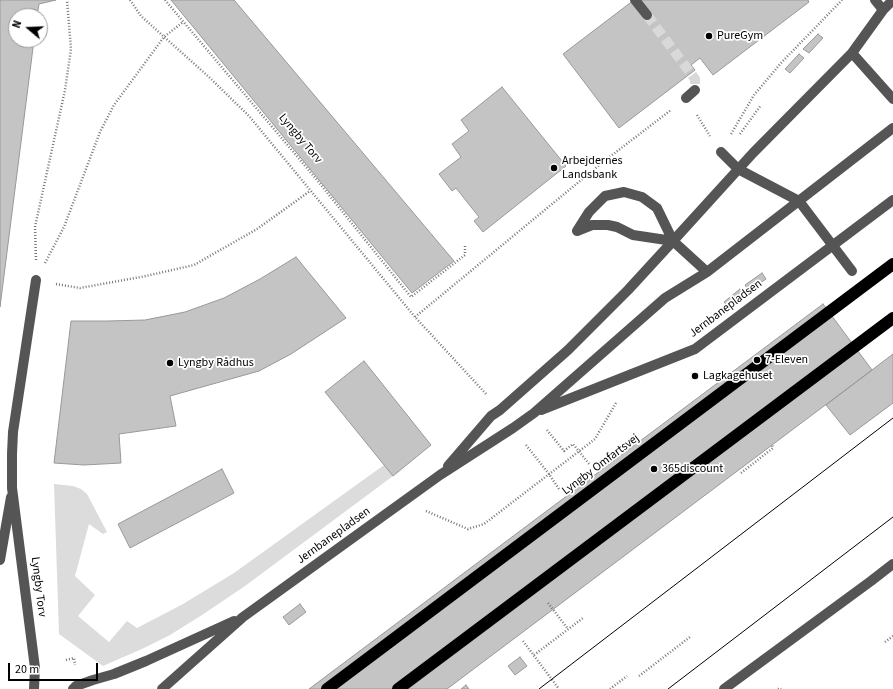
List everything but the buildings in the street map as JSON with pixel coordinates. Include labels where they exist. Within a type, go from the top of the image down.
[{"type":"highway","name":"Lyngby Omfartsvej","points":[[326,689],[893,264]]},
{"type":"highway","points":[[398,689],[893,318]]},
{"type":"street","points":[[634,0],[647,15]]},
{"type":"street","points":[[875,0],[883,10]]},
{"type":"street","name":"Jernbanepladsen","points":[[440,475],[491,416],[500,410],[568,350],[628,290],[738,169],[852,53],[883,10],[893,0]]},
{"type":"street","points":[[852,53],[893,99]]},
{"type":"street","points":[[686,98],[695,90]]},
{"type":"street","name":"Jernbanepladsen","points":[[162,689],[243,617],[440,475],[534,413],[665,298],[707,272],[893,128]]},
{"type":"street","points":[[722,154],[738,169],[799,201],[852,271]]},
{"type":"street","points":[[674,241],[633,235],[618,227],[608,225],[592,225],[577,231],[589,212],[605,196],[624,192],[642,197],[657,208],[674,241],[707,272]]},
{"type":"street","name":"Jernbanepladsen","points":[[534,413],[695,349],[893,200]]},
{"type":"street","name":"Lyngby Torv","points":[[34,689],[35,668],[32,638],[12,488],[12,454],[13,432],[36,280]]},
{"type":"street","name":"Lyngby Torv","points":[[0,560],[12,488]]},
{"type":"street","points":[[724,689],[893,564]]},
{"type":"street","name":"Jernbanepladsen","points":[[73,689],[76,686],[114,674],[146,661],[243,617]]},
{"type":"path","points":[[36,280],[35,227],[65,90],[71,49],[68,0]]},
{"type":"path","points":[[130,0],[141,16],[210,78],[249,116],[415,317],[500,410]]},
{"type":"path","name":"Lyngby Torv","points":[[165,0],[317,180],[411,297],[465,255],[464,244]]},
{"type":"path","points":[[722,154],[754,95],[780,63],[842,0]]},
{"type":"path","points":[[36,280],[64,227],[100,132],[114,105],[164,37],[183,22]]},
{"type":"path","points":[[415,317],[603,162],[686,98],[722,154]]},
{"type":"path","points":[[722,154],[761,105]]},
{"type":"path","points":[[36,280],[80,288],[146,276],[194,265],[258,229],[310,191]]},
{"type":"path","points":[[390,511],[426,511],[468,529],[484,524],[595,439],[617,400]]},
{"type":"path","points":[[534,413],[564,451],[574,444],[591,466]]},
{"type":"path","points":[[513,428],[560,490]]},
{"type":"path","points":[[741,473],[773,448],[772,445]]},
{"type":"path","points":[[545,599],[568,629]]},
{"type":"path","points":[[534,655],[583,618]]},
{"type":"path","points":[[885,642],[893,636]]},
{"type":"path","points":[[639,676],[690,638]]},
{"type":"path","points":[[523,641],[559,689]]},
{"type":"path","points":[[66,660],[74,658],[75,665]]},
{"type":"path","points":[[610,689],[627,676]]},
{"type":"shaded area","points":[[384,465],[393,476],[245,586],[170,635],[103,666],[59,634],[54,484],[73,486],[81,489],[87,494],[107,532],[103,534],[89,524],[75,576],[95,595],[78,616],[109,642],[127,621],[137,628],[183,604],[234,573]]},
{"type":"tunnel","points":[[647,15],[695,79],[695,90]]},
{"type":"tram line","points":[[539,689],[893,418]]},
{"type":"tram line","points":[[668,689],[893,517]]},
{"type":"place","name":"PureGym","points":[[709,36]]},
{"type":"place","name":"Arbejdernes Landsbank","points":[[554,168]]},
{"type":"place","name":"7-Eleven","points":[[757,360]]},
{"type":"place","name":"Lyngby Rådhus","points":[[170,363]]},
{"type":"place","name":"Lagkagehuset","points":[[695,376]]},
{"type":"place","name":"365discount","points":[[654,469]]}]
